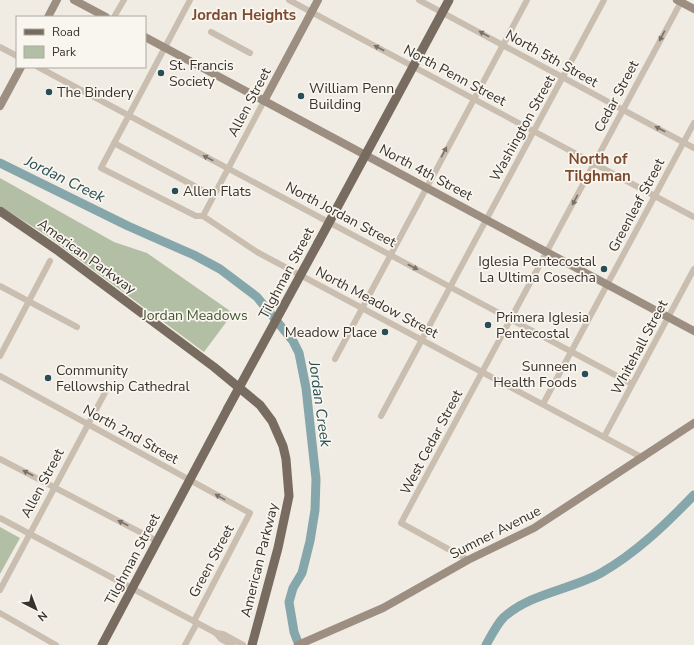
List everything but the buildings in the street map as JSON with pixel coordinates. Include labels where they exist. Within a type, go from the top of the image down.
[{"type":"main road","name":"Tilghman Street","points":[[102,645],[228,408],[449,0]]},
{"type":"main road","name":"American Parkway","points":[[0,211],[57,250],[214,367],[260,405],[272,421],[281,439],[286,459],[289,496],[278,548],[252,645]]},
{"type":"street","points":[[49,16],[57,0]]},
{"type":"street","points":[[74,0],[104,16]]},
{"type":"street","points":[[115,16],[124,0]]},
{"type":"street","points":[[190,0],[114,143],[213,196]]},
{"type":"street","name":"North Penn Street","points":[[288,0],[694,217]]},
{"type":"street","name":"Allen Street","points":[[203,216],[318,0]]},
{"type":"street","name":"North 5th Street","points":[[419,0],[694,148]]},
{"type":"street","points":[[335,358],[527,0]]},
{"type":"street","name":"Washington Street","points":[[381,416],[604,0]]},
{"type":"street","points":[[680,1],[694,9]]},
{"type":"street","name":"Cedar Street","points":[[482,372],[680,1]]},
{"type":"street","points":[[211,32],[250,53]]},
{"type":"street","name":"North 4th Street","points":[[146,38],[694,331]]},
{"type":"street","points":[[0,47],[16,55]]},
{"type":"street","points":[[0,106],[20,68]]},
{"type":"street","name":"North Jordan Street","points":[[40,68],[128,116],[330,221],[632,384]]},
{"type":"street","name":"Greenleaf Street","points":[[543,404],[694,123]]},
{"type":"street","name":"North Meadow Street","points":[[114,143],[101,168],[196,216],[203,216],[257,252],[643,458]]},
{"type":"street","points":[[0,356],[50,261]]},
{"type":"street","name":"Whitehall Street","points":[[604,437],[694,269]]},
{"type":"street","points":[[0,286],[77,327]]},
{"type":"street","name":"West Cedar Street","points":[[468,560],[401,524],[482,372]]},
{"type":"street","name":"North 2nd Street","points":[[0,376],[250,513]]},
{"type":"street","name":"Allen Street","points":[[0,590],[107,388]]},
{"type":"street","name":"Sumner Avenue","points":[[298,645],[383,608],[468,560],[547,521],[694,423]]},
{"type":"street","points":[[0,458],[157,541]]},
{"type":"street","name":"Green Street","points":[[185,645],[250,513]]},
{"type":"street","points":[[0,518],[216,633],[223,634],[243,645]]},
{"type":"street","points":[[0,613],[56,645]]},
{"type":"street","points":[[216,633],[221,639],[230,644]]},
{"type":"green space","name":"Jordan Meadows","points":[[0,178],[114,242],[147,253],[233,313],[204,352],[49,237],[0,206]]},
{"type":"green space","points":[[0,527],[20,538],[0,574]]},
{"type":"waterway","name":"Jordan Creek","points":[[0,163],[128,226],[194,255],[220,269],[257,297],[293,341],[299,353],[306,388],[316,479],[315,510],[310,541],[302,573],[293,588],[289,602],[294,632],[299,645]]},
{"type":"waterway","name":"Jordan Creek","points":[[486,645],[501,620],[515,609],[538,597],[589,579],[614,565],[673,517],[694,495]]},
{"type":"place","name":"St. Francis Society","points":[[161,73]]},
{"type":"place","name":"The Bindery","points":[[49,92]]},
{"type":"place","name":"William Penn Building","points":[[301,96]]},
{"type":"place","name":"Allen Flats","points":[[175,191]]},
{"type":"place","name":"Iglesia Pentecostal La Ultima Cosecha","points":[[604,269]]},
{"type":"place","name":"Primera Iglesia Pentecostal","points":[[488,325]]},
{"type":"place","name":"Meadow Place","points":[[385,332]]},
{"type":"place","name":"Sunneen Health Foods","points":[[585,374]]},
{"type":"place","name":"Community Fellowship Cathedral","points":[[48,378]]},
{"type":"district","name":"Jordan Heights","points":[[244,15]]},
{"type":"district","name":"North of Tilghman","points":[[598,168]]}]
